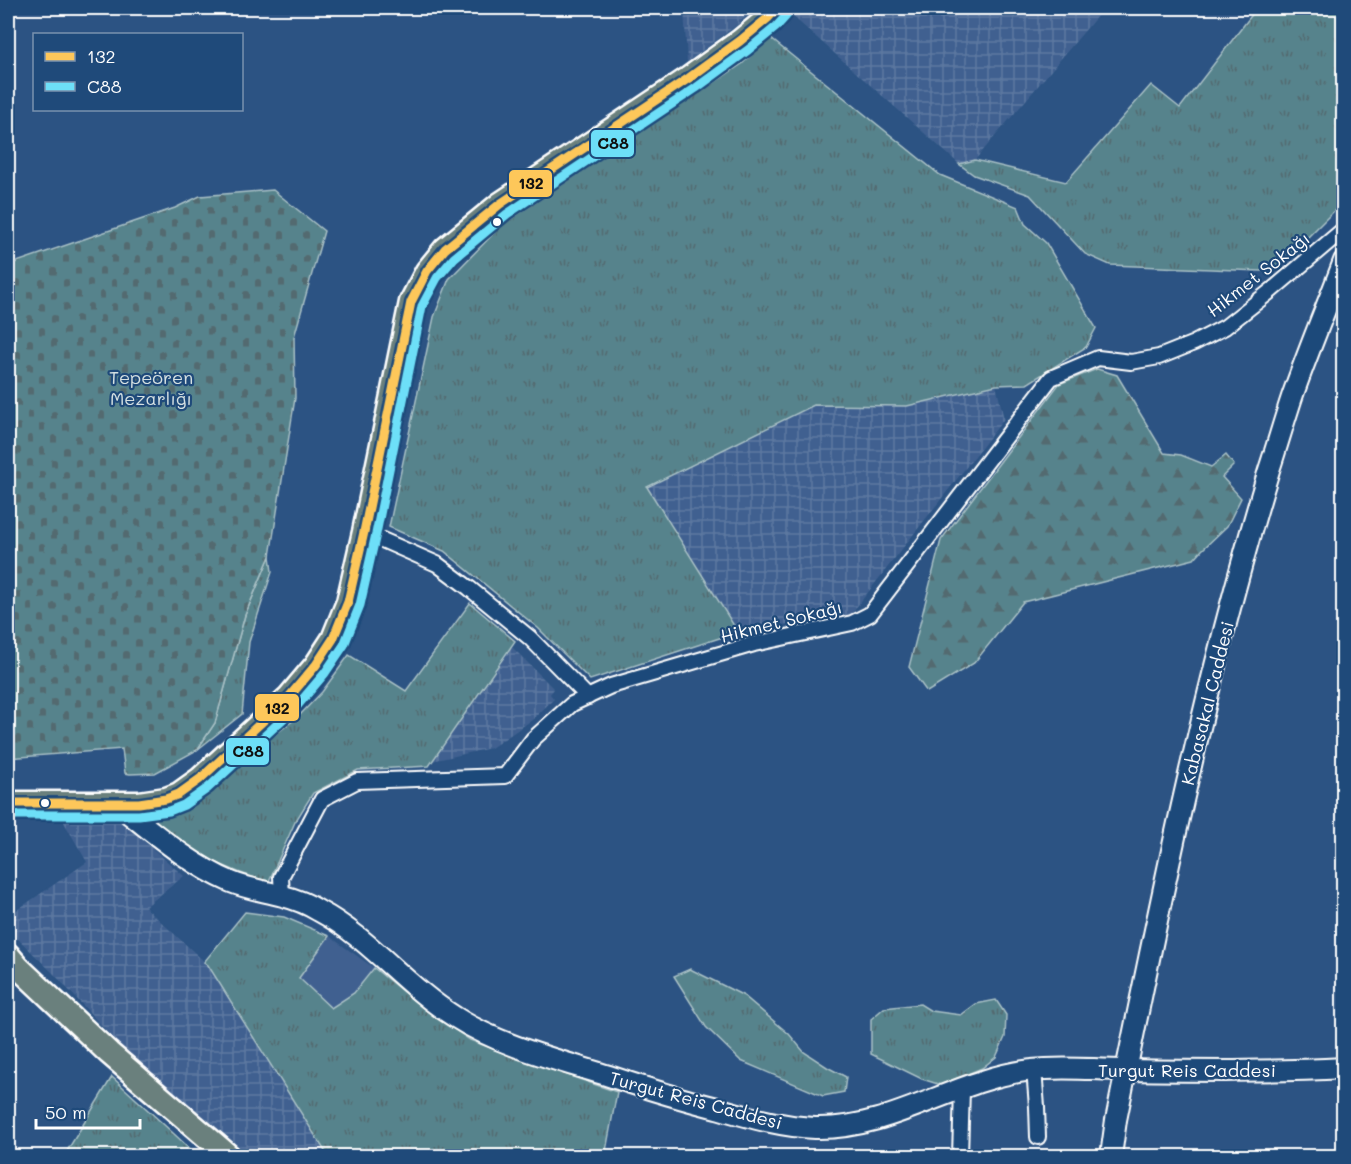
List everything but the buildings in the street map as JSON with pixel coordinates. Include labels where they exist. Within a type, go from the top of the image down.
[{"type":"main road","points":[[8,803],[117,804],[166,799],[200,779],[289,697],[316,665],[333,639],[348,602],[411,302],[427,271],[445,249],[500,204],[689,78],[740,41],[777,8]]},
{"type":"main road","points":[[8,791],[132,790],[167,783],[185,775],[257,726]]},
{"type":"main road","points":[[11,967],[229,1156]]},
{"type":"street","name":"Hikmet Sokağı","points":[[282,896],[281,877],[322,799],[357,781],[504,776],[533,739],[572,704],[611,686],[743,647],[852,623],[870,614],[1051,378],[1098,358],[1131,362],[1159,357],[1194,343],[1225,327],[1344,229]]},
{"type":"street","name":"Kabasakal Caddesi","points":[[1111,1156],[1116,1120],[1165,879],[1238,581],[1269,471],[1293,397],[1344,261]]},
{"type":"street","points":[[364,532],[437,564],[530,638],[588,697]]},
{"type":"street","name":"Turgut Reis Caddesi","points":[[117,804],[167,844],[209,871],[234,883],[300,901],[321,911],[433,1001],[479,1031],[506,1043],[668,1095],[771,1122],[819,1128],[846,1125],[903,1111],[990,1078],[1034,1069],[1344,1068]]},
{"type":"street","points":[[1034,1069],[1038,1137]]},
{"type":"street","points":[[960,1156],[962,1089]]},
{"type":"shaded area","points":[[684,8],[755,8],[738,24],[687,62]]},
{"type":"shaded area","points":[[794,8],[1104,8],[975,160],[959,164],[789,13]]},
{"type":"shaded area","points":[[996,385],[1004,419],[851,614],[738,632],[646,487],[814,405],[907,406]]},
{"type":"shaded area","points":[[511,646],[554,689],[550,694],[554,699],[532,720],[491,748],[432,761]]},
{"type":"shaded area","points":[[58,812],[120,814],[140,838],[184,876],[145,907],[208,965],[328,1156],[251,1156],[122,1048],[54,974],[8,929],[8,916],[87,862]]},
{"type":"shaded area","points":[[329,936],[374,968],[354,993],[332,1008],[299,978]]},
{"type":"green space","points":[[1257,8],[1343,8],[1343,202],[1279,266],[1261,271],[1110,265],[1085,254],[1030,195],[974,175],[959,164],[975,160],[1066,182],[1151,85],[1180,108]]},
{"type":"green space","points":[[770,38],[940,175],[1018,207],[1025,224],[1046,243],[1096,328],[1086,347],[1027,384],[996,385],[907,406],[814,405],[647,487],[738,632],[590,680],[538,628],[444,551],[389,527],[434,317],[449,279],[502,225],[742,64]]},
{"type":"green space","name":"Tepeören Mezarlığı","points":[[273,190],[324,231],[294,337],[295,398],[270,556],[245,615],[215,723],[197,750],[155,773],[125,773],[122,749],[8,758],[8,644],[12,641],[8,634],[8,265],[175,208],[200,196]]},
{"type":"green space","points":[[1097,369],[1117,375],[1164,453],[1181,455],[1211,467],[1226,455],[1234,465],[1222,477],[1241,498],[1227,526],[1194,559],[1023,602],[974,663],[927,692],[909,667],[941,540],[1059,384]]},
{"type":"green space","points":[[270,556],[272,572],[249,642],[242,714],[197,750],[215,723],[245,615]]},
{"type":"green space","points":[[470,603],[515,641],[429,766],[358,770],[313,793],[295,822],[269,881],[239,872],[203,856],[186,846],[159,824],[152,813],[199,794],[299,716],[322,692],[349,655],[406,691]]},
{"type":"green space","points":[[245,912],[284,917],[329,936],[299,978],[331,1008],[354,993],[374,968],[424,1009],[470,1040],[617,1092],[605,1156],[328,1156],[204,962]]},
{"type":"green space","points":[[690,969],[744,996],[789,1034],[804,1052],[846,1077],[844,1092],[823,1096],[741,1061],[706,1027],[674,976]]},
{"type":"green space","points":[[996,1000],[1006,1015],[1005,1037],[996,1057],[982,1068],[941,1085],[922,1079],[871,1054],[871,1019],[884,1008],[920,1004],[931,1011],[961,1015],[976,1004]]},
{"type":"green space","points":[[112,1077],[198,1156],[64,1156]]},
{"type":"transit line","name":"132","points":[[8,803],[139,803],[166,799],[179,794],[200,779],[289,697],[316,665],[333,639],[348,602],[411,302],[427,271],[445,249],[500,204],[689,78],[740,41],[777,8]]},
{"type":"transit line","name":"C88","points":[[8,815],[139,815],[169,811],[184,805],[208,788],[297,706],[325,673],[344,645],[360,605],[422,306],[437,278],[454,258],[507,214],[696,88],[748,50],[786,16]]}]
